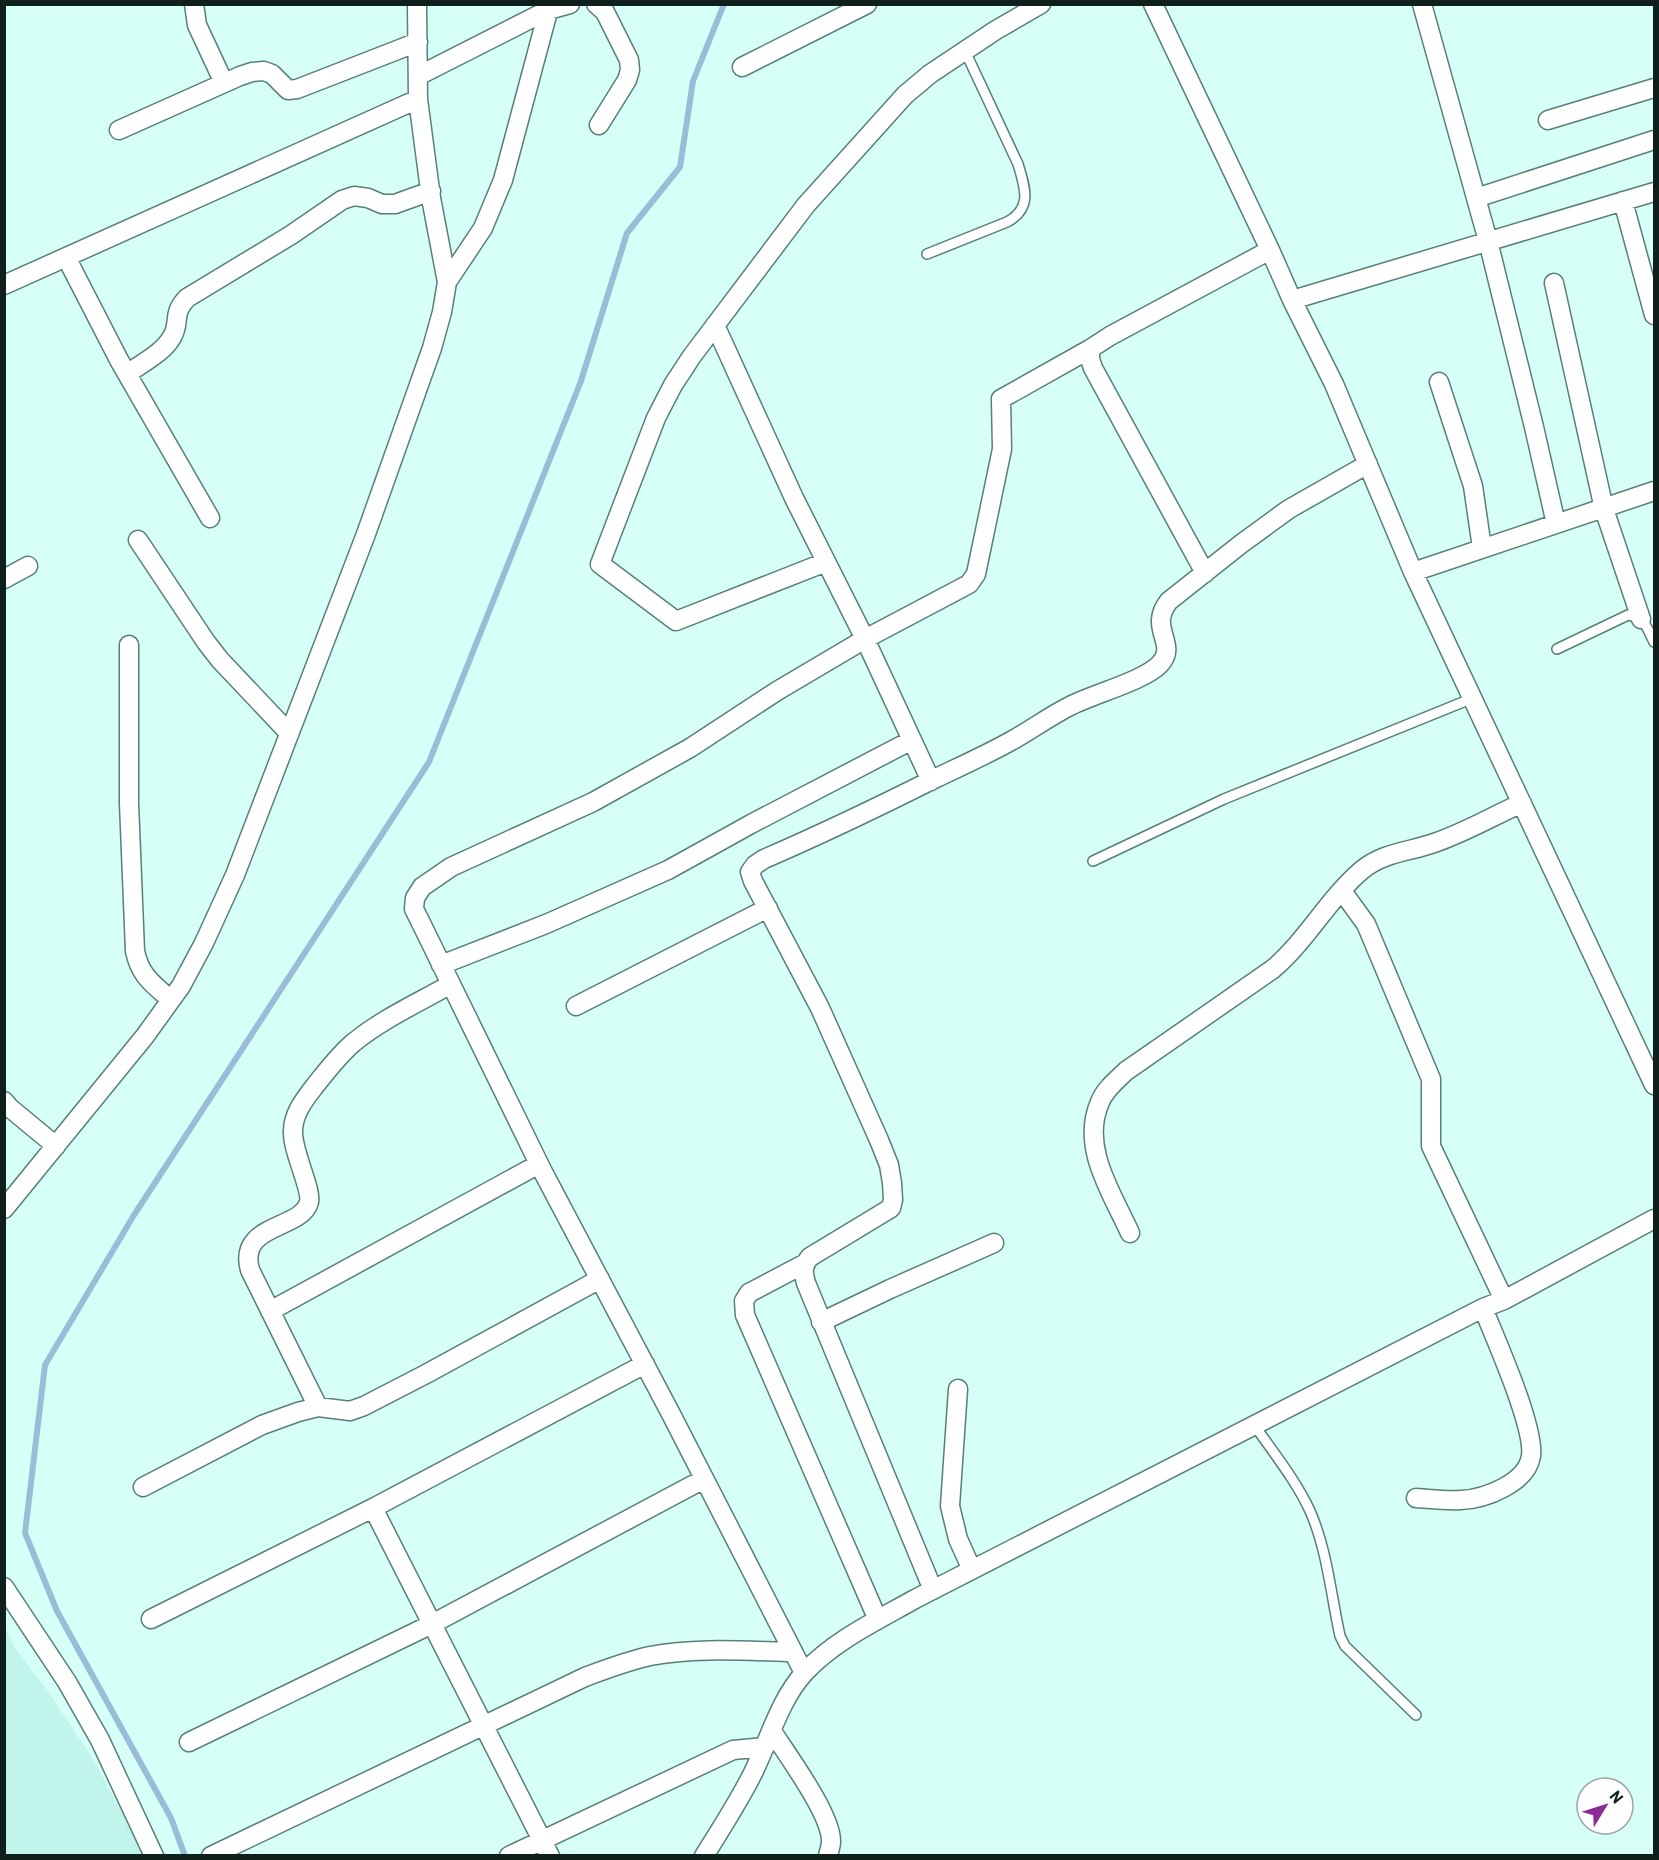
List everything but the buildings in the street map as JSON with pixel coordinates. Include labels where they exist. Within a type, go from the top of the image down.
[{"type":"street","points":[[194,4],[197,25],[224,83]]},
{"type":"street","points":[[4,1209],[171,1000],[181,986],[213,924],[235,875],[366,534],[432,348],[447,282],[430,191],[418,99],[417,4]]},
{"type":"street","points":[[418,76],[549,7],[570,4]]},
{"type":"street","points":[[596,4],[605,12],[629,60],[630,70],[627,80],[599,124]]},
{"type":"street","points":[[742,67],[867,4]]},
{"type":"street","points":[[1153,4],[1334,384],[1413,572],[1654,1085]]},
{"type":"street","points":[[1422,4],[1488,241],[1556,524]]},
{"type":"street","points":[[826,562],[676,621],[600,564],[656,418],[673,385],[715,325],[806,206],[905,95],[930,74],[1038,5]]},
{"type":"street","points":[[447,282],[483,228],[503,180],[549,7]]},
{"type":"street","points":[[119,130],[240,76],[264,71],[272,74],[288,90],[297,89],[418,42]]},
{"type":"street","points":[[1548,120],[1654,88]]},
{"type":"street","points":[[4,285],[418,99]]},
{"type":"street","points":[[1476,198],[1654,140]]},
{"type":"street","points":[[127,374],[165,346],[173,336],[179,306],[187,298],[291,235],[342,200],[354,196],[368,198],[382,204],[395,204],[430,191]]},
{"type":"street","points":[[1292,300],[1654,192]]},
{"type":"street","points":[[1623,201],[1654,315]]},
{"type":"street","points":[[804,1673],[539,1164],[414,909],[415,898],[427,883],[451,867],[592,802],[690,748],[777,691],[865,639],[969,584],[976,574],[1002,449],[1001,399],[1110,336],[1270,250]]},
{"type":"street","points":[[66,257],[127,374],[210,518]]},
{"type":"street","points":[[1554,284],[1604,509],[1641,620]]},
{"type":"street","points":[[715,325],[794,498],[865,639],[931,781]]},
{"type":"street","points":[[1090,349],[1093,368],[1205,573]]},
{"type":"street","points":[[1438,382],[1473,486],[1482,548]]},
{"type":"street","points":[[878,1620],[745,1315],[744,1301],[749,1293],[804,1264],[810,1257],[891,1208],[892,1183],[889,1166],[879,1140],[820,1008],[750,872],[765,858],[829,831],[1011,741],[1086,698],[1130,681],[1159,665],[1165,658],[1166,651],[1160,618],[1162,610],[1169,601],[1289,509],[1368,464]]},
{"type":"street","points":[[1413,572],[1654,491]]},
{"type":"street","points":[[138,540],[220,660],[289,733]]},
{"type":"street","points":[[4,579],[28,566]]},
{"type":"street","points":[[129,645],[129,803],[135,951],[144,975],[171,1000]]},
{"type":"street","points":[[441,965],[546,924],[668,870],[912,740]]},
{"type":"street","points":[[1130,1233],[1098,1162],[1094,1146],[1094,1132],[1100,1100],[1110,1086],[1126,1071],[1273,969],[1290,954],[1361,871],[1377,860],[1394,853],[1434,843],[1522,803]]},
{"type":"street","points":[[1342,891],[1366,924],[1431,1079],[1431,1146],[1504,1300]]},
{"type":"street","points":[[576,1006],[768,908]]},
{"type":"street","points":[[318,1407],[250,1270],[247,1258],[251,1245],[260,1236],[302,1212],[309,1202],[309,1192],[293,1144],[292,1129],[295,1115],[307,1095],[335,1060],[367,1032],[451,984]]},
{"type":"street","points":[[4,1101],[56,1146]]},
{"type":"street","points":[[270,1311],[539,1164]]},
{"type":"street","points":[[704,1856],[752,1775],[791,1690],[819,1658],[846,1638],[933,1590],[1483,1308],[1504,1300],[1654,1219]]},
{"type":"street","points":[[821,1322],[994,1243]]},
{"type":"street","points":[[804,1264],[806,1283],[821,1322],[933,1590]]},
{"type":"street","points":[[143,1487],[262,1425],[318,1407],[350,1411],[364,1406],[600,1279]]},
{"type":"street","points":[[1416,1498],[1461,1500],[1485,1495],[1518,1477],[1531,1458],[1531,1443],[1527,1427],[1483,1308]]},
{"type":"street","points":[[151,1619],[374,1508],[645,1364]]},
{"type":"street","points":[[958,1389],[950,1506],[958,1539],[972,1570]]},
{"type":"street","points":[[189,1742],[432,1624],[704,1479]]},
{"type":"street","points":[[374,1508],[546,1848]]},
{"type":"street","points":[[4,1587],[67,1682],[94,1730],[154,1856]]},
{"type":"street","points":[[211,1856],[585,1677],[648,1657],[708,1650],[793,1652]]},
{"type":"street","points":[[509,1856],[546,1848],[733,1750],[768,1739]]},
{"type":"street","points":[[768,1739],[809,1788],[828,1826],[831,1842],[828,1856]]},
{"type":"lane","points":[[927,254],[1007,222],[1018,216],[1024,203],[1023,181],[1018,164],[965,51]]},
{"type":"lane","points":[[1557,649],[1617,618],[1628,615],[1638,616],[1654,642]]},
{"type":"lane","points":[[1093,861],[1224,799],[1473,698]]},
{"type":"lane","points":[[1255,1426],[1310,1511],[1324,1560],[1340,1636],[1346,1646],[1416,1715]]},
{"type":"shaded area","points":[[4,1624],[14,1647],[47,1690],[93,1759],[145,1855],[5,1855]]},
{"type":"waterway","points":[[185,1856],[171,1818],[57,1611],[25,1533],[45,1365],[134,1215],[429,762],[581,381],[627,233],[680,167],[693,81],[724,4]]}]
